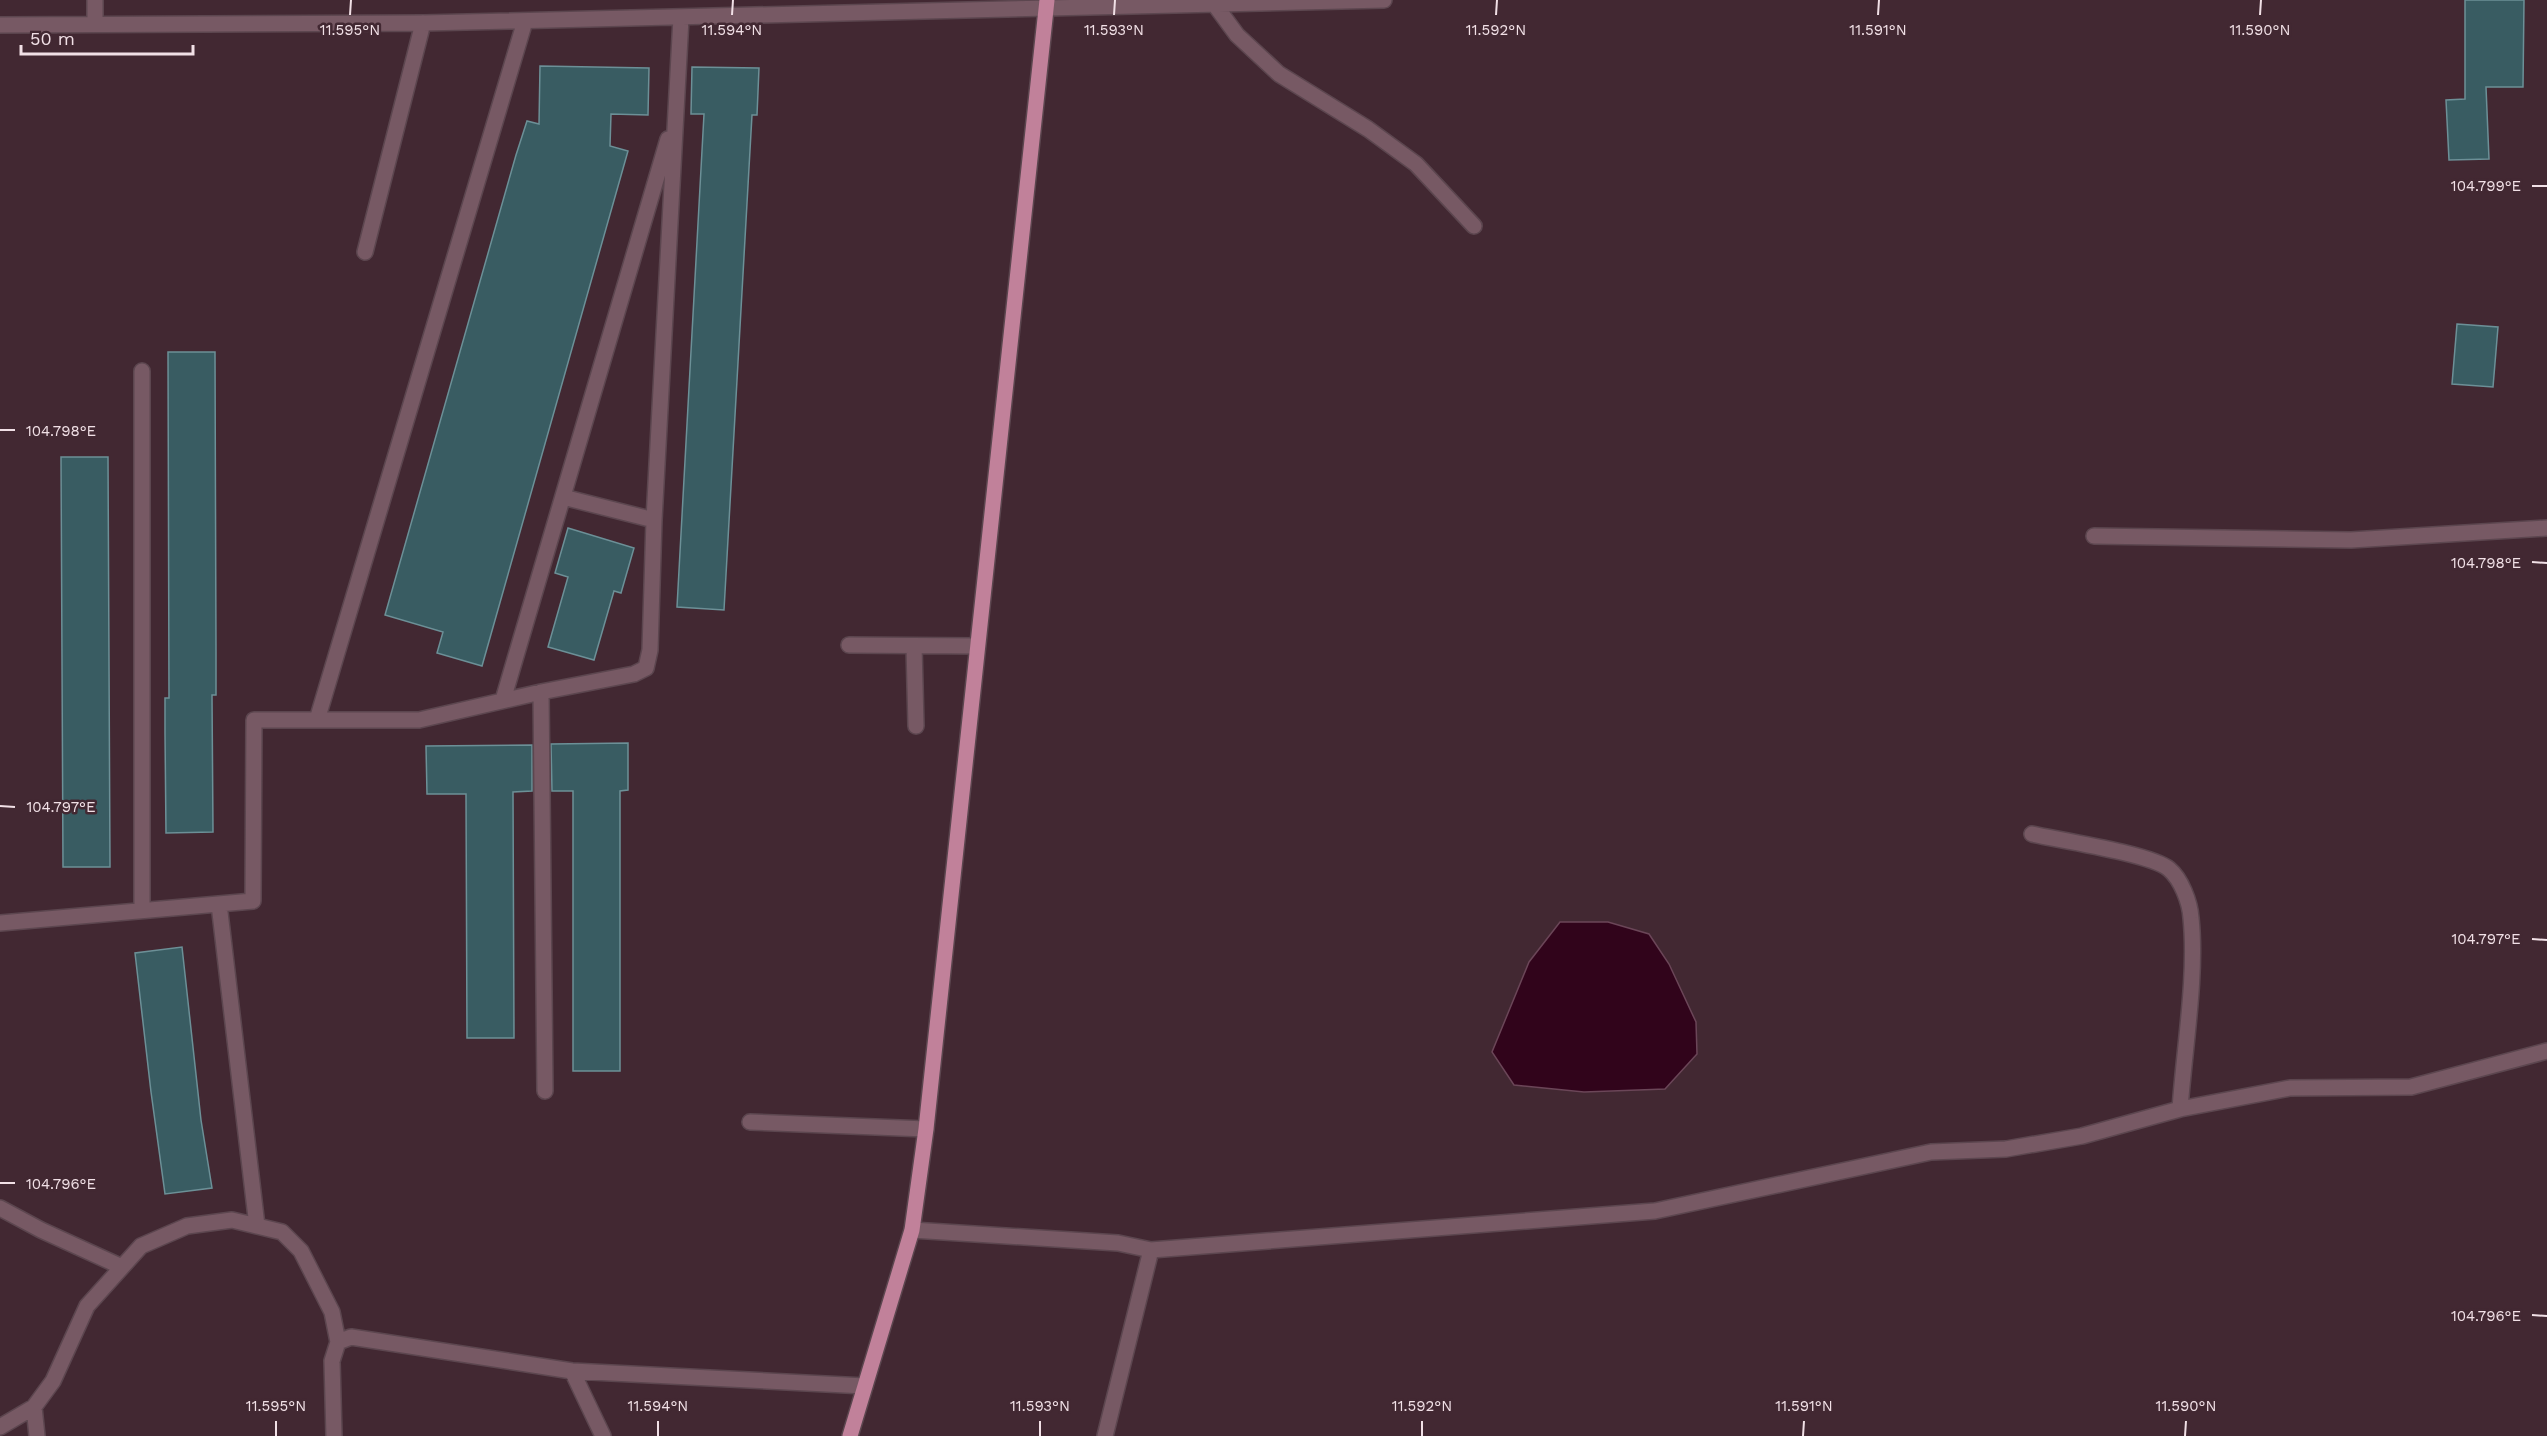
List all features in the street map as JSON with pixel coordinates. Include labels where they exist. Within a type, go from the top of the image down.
[{"type":"main road","points":[[850,1436],[912,1230],[926,1129],[1047,5]]},
{"type":"street","points":[[95,0],[95,24]]},
{"type":"street","points":[[0,25],[423,23],[681,18],[1047,5],[1215,5],[1384,0]]},
{"type":"street","points":[[1215,5],[1237,35],[1279,74],[1368,129],[1416,164],[1474,226]]},
{"type":"street","points":[[0,923],[253,901],[254,720],[419,720],[503,700],[634,674],[646,668],[650,650],[654,520],[681,18]]},
{"type":"street","points":[[317,720],[525,21]]},
{"type":"street","points":[[365,252],[423,23]]},
{"type":"street","points":[[503,700],[676,113]]},
{"type":"street","points":[[142,371],[142,910]]},
{"type":"street","points":[[563,497],[654,520]]},
{"type":"street","points":[[2094,536],[2351,540],[2547,528]]},
{"type":"street","points":[[849,645],[977,646]]},
{"type":"street","points":[[914,646],[916,726]]},
{"type":"street","points":[[541,692],[546,1091]]},
{"type":"street","points":[[2032,834],[2147,858],[2169,868],[2183,890],[2191,916],[2192,968],[2180,1109]]},
{"type":"street","points":[[219,904],[256,1226]]},
{"type":"street","points":[[912,1230],[1118,1243],[1150,1250],[1655,1211],[1931,1152],[2006,1149],[2082,1136],[2180,1109],[2290,1088],[2411,1087],[2547,1051]]},
{"type":"street","points":[[750,1122],[926,1129]]},
{"type":"street","points":[[0,1208],[40,1230],[122,1267]]},
{"type":"street","points":[[0,1427],[34,1407],[53,1381],[87,1306],[141,1246],[187,1226],[232,1220],[282,1233],[302,1251],[332,1312],[338,1342],[332,1361],[334,1436]]},
{"type":"street","points":[[1105,1436],[1150,1250]]},
{"type":"street","points":[[338,1342],[351,1337],[572,1371],[865,1386]]},
{"type":"street","points":[[572,1371],[603,1436]]},
{"type":"street","points":[[34,1407],[37,1436]]},
{"type":"shaded area","points":[[1560,922],[1608,922],[1649,934],[1669,964],[1696,1022],[1697,1054],[1665,1089],[1584,1092],[1514,1085],[1492,1052],[1529,962]]},
{"type":"building","points":[[2465,0],[2524,0],[2523,87],[2486,87],[2489,159],[2449,160],[2446,100],[2465,99]]},
{"type":"building","points":[[540,66],[649,68],[648,115],[611,114],[610,146],[628,151],[482,666],[437,653],[443,632],[385,615],[516,155],[527,121],[539,124]]},
{"type":"building","points":[[692,67],[759,68],[757,115],[752,115],[724,610],[677,607],[704,114],[691,114]]},
{"type":"building","points":[[2457,324],[2498,327],[2493,387],[2452,384]]},
{"type":"building","points":[[168,352],[215,352],[216,695],[212,695],[213,832],[166,833],[165,698],[169,698]]},
{"type":"building","points":[[61,457],[108,457],[110,867],[63,867]]},
{"type":"building","points":[[568,528],[634,548],[621,593],[614,591],[594,660],[548,647],[568,577],[555,573]]},
{"type":"building","points":[[628,743],[628,790],[620,791],[620,1071],[573,1071],[573,791],[552,791],[551,744]]},
{"type":"building","points":[[532,745],[532,791],[513,792],[514,1038],[467,1038],[466,794],[427,794],[426,746]]},
{"type":"building","points":[[182,947],[201,1120],[212,1188],[165,1194],[135,953]]}]
